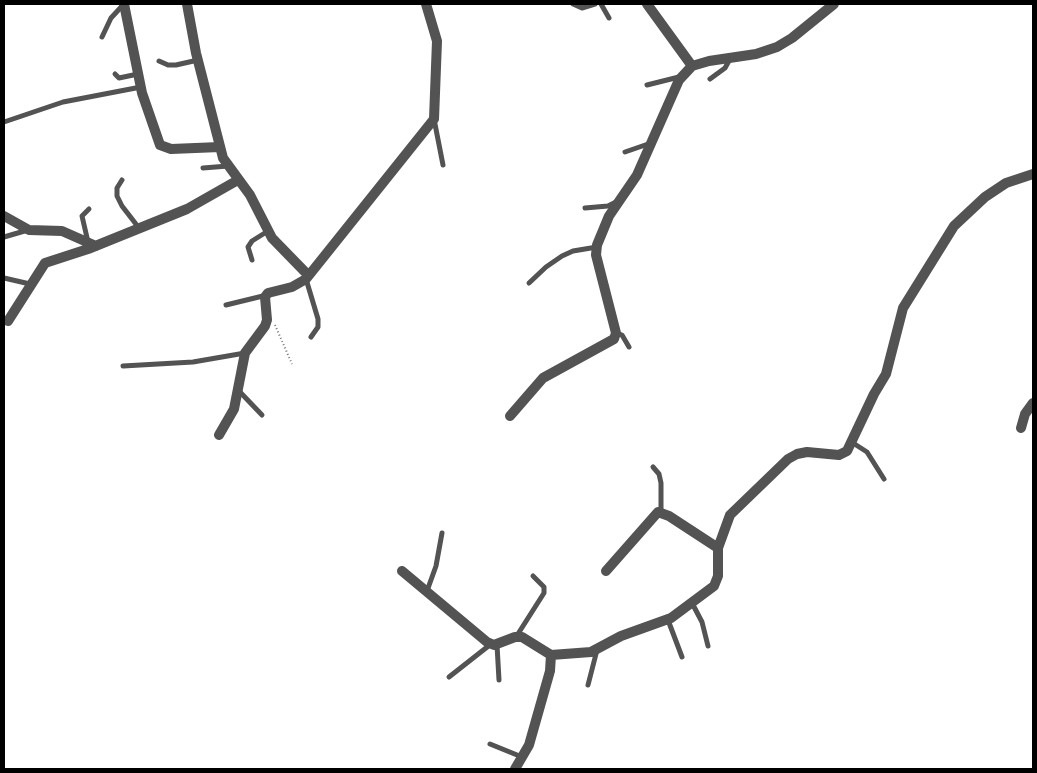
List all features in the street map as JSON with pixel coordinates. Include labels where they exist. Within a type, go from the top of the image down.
[{"type":"street","points":[[124,4],[141,87],[158,142],[162,148],[220,147]]},
{"type":"street","points":[[187,4],[198,60],[220,147],[228,166],[250,195],[279,247],[307,277]]},
{"type":"street","points":[[219,435],[234,409],[245,352],[264,326],[267,295],[272,291],[300,285],[434,119],[437,41],[426,4]]},
{"type":"street","points":[[647,4],[692,66]]},
{"type":"street","points":[[510,416],[543,378],[614,339],[616,333],[598,267],[597,247],[609,216],[637,175],[682,77],[692,66],[708,61],[756,54],[777,47],[792,38],[834,4]]},
{"type":"street","points":[[402,571],[494,644],[515,637],[522,637],[552,655],[591,652],[621,636],[668,620],[717,582],[718,548],[730,515],[788,459],[797,454],[807,452],[839,455],[847,451],[853,443],[874,394],[886,374],[903,308],[949,234],[985,196],[1006,183],[1033,174]]},
{"type":"street","points":[[8,321],[45,263],[187,209],[238,180]]},
{"type":"street","points":[[4,216],[28,230],[62,231],[92,244]]},
{"type":"street","points":[[1021,428],[1025,414],[1033,403]]},
{"type":"street","points":[[606,571],[647,526],[655,513],[661,512],[718,548]]},
{"type":"street","points":[[515,769],[529,745],[550,672],[552,655]]},
{"type":"lane","points":[[102,37],[110,18],[124,4]]},
{"type":"lane","points":[[573,4],[582,8],[595,4]]},
{"type":"lane","points":[[602,4],[609,18]]},
{"type":"lane","points":[[710,79],[725,68],[731,58]]},
{"type":"lane","points":[[159,61],[176,66],[198,60]]},
{"type":"lane","points":[[114,74],[118,78],[126,78],[139,74]]},
{"type":"lane","points":[[647,85],[682,77]]},
{"type":"lane","points":[[4,122],[63,102],[141,87]]},
{"type":"lane","points":[[434,119],[443,166]]},
{"type":"lane","points":[[625,152],[651,143]]},
{"type":"lane","points":[[202,168],[228,166]]},
{"type":"lane","points":[[122,180],[117,188],[117,196],[122,206],[140,228]]},
{"type":"lane","points":[[585,208],[608,206],[618,201]]},
{"type":"lane","points":[[89,209],[82,216],[92,244]]},
{"type":"lane","points":[[4,237],[28,230]]},
{"type":"lane","points":[[252,260],[248,247],[252,241],[268,230]]},
{"type":"lane","points":[[530,283],[546,267],[562,256],[574,251],[597,247]]},
{"type":"lane","points":[[307,277],[318,319],[318,327],[311,337]]},
{"type":"lane","points":[[4,278],[30,284]]},
{"type":"lane","points":[[226,305],[267,295]]},
{"type":"lane","points":[[616,333],[622,335],[629,348]]},
{"type":"lane","points":[[123,366],[193,362],[245,352]]},
{"type":"lane","points":[[239,391],[262,415]]},
{"type":"lane","points":[[853,443],[867,452],[884,479]]},
{"type":"lane","points":[[653,467],[659,474],[661,483],[661,512]]},
{"type":"lane","points":[[427,592],[436,566],[442,533]]},
{"type":"lane","points":[[515,637],[544,593],[544,587],[533,576]]},
{"type":"lane","points":[[692,603],[702,622],[708,646]]},
{"type":"lane","points":[[668,620],[682,657]]},
{"type":"lane","points":[[449,677],[494,644],[499,680]]},
{"type":"lane","points":[[588,685],[598,649]]},
{"type":"lane","points":[[490,744],[522,757]]},
{"type":"path","points":[[266,314],[280,333],[292,364]]}]
